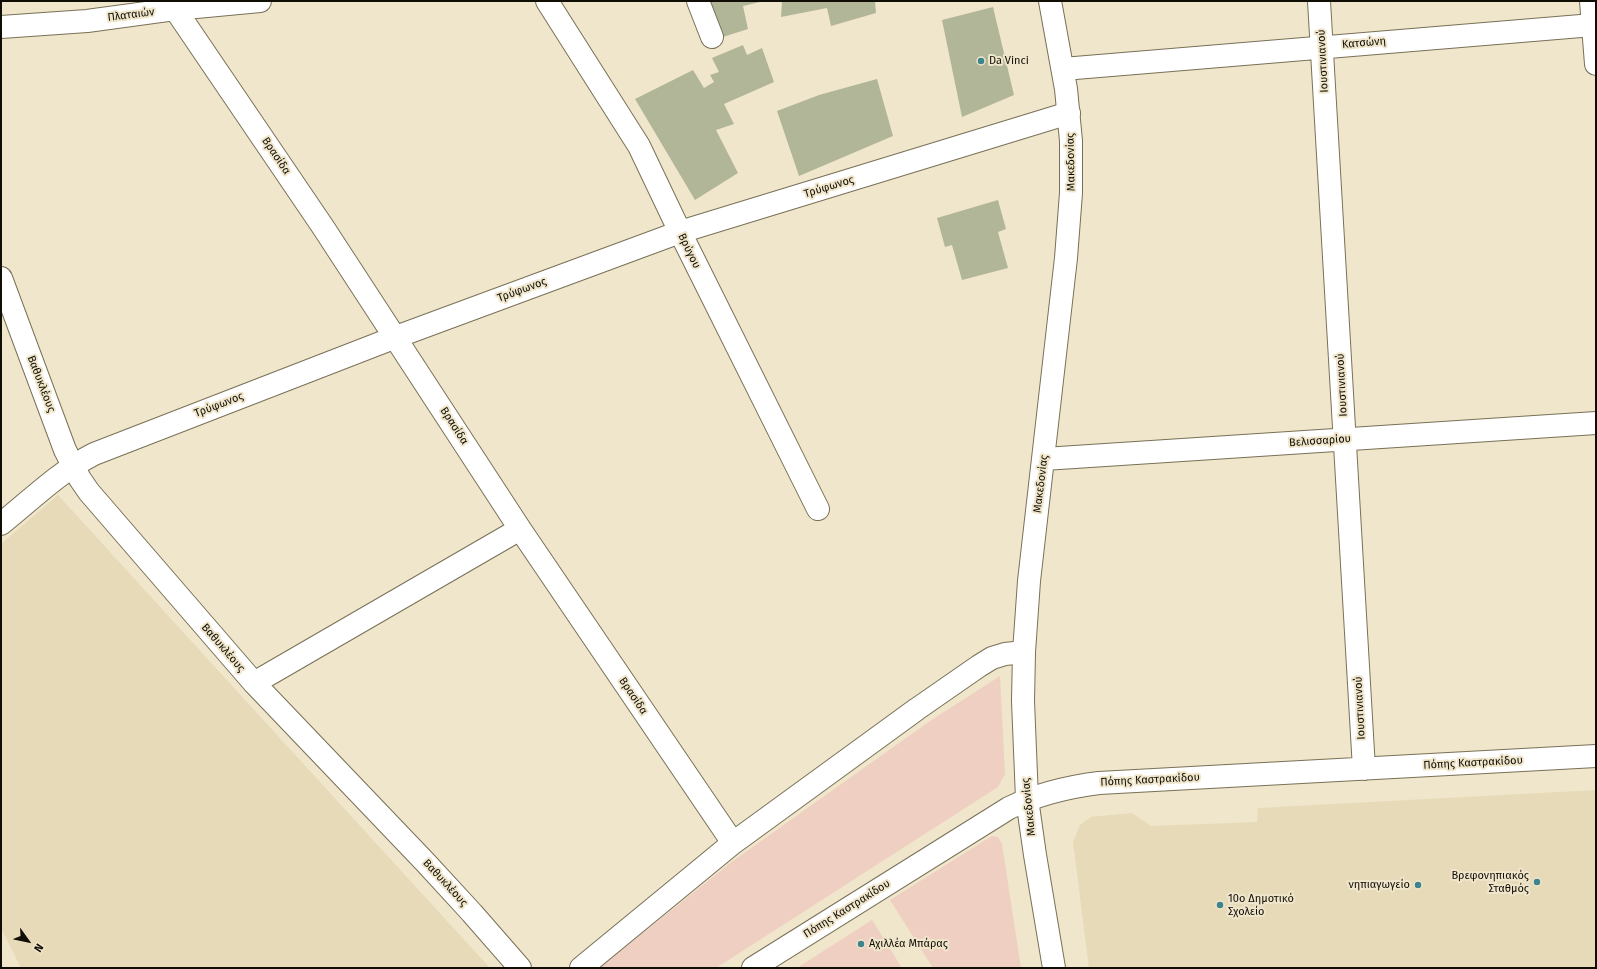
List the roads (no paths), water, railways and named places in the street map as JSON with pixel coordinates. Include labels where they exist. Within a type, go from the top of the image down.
[{"type":"street","name":"Πλαταιών","points":[[1,27],[87,21],[175,9],[260,1]]},
{"type":"street","name":"Βρύγου","points":[[547,1],[639,146],[680,232],[818,509]]},
{"type":"street","points":[[698,1],[712,37]]},
{"type":"street","name":"Μακεδονίας","points":[[1050,1],[1063,69],[1069,113],[1072,161],[1071,193],[1066,258],[1029,581],[1024,652],[1023,701],[1027,799],[1034,855],[1054,968]]},
{"type":"street","name":"Ιουστινιανού","points":[[1319,1],[1364,769]]},
{"type":"street","points":[[1591,1],[1596,64]]},
{"type":"street","name":"Βρασίδα","points":[[175,9],[396,337],[520,529],[733,843]]},
{"type":"street","name":"Κατσώνη","points":[[1063,69],[1593,25]]},
{"type":"street","name":"Τρύφωνος","points":[[1,524],[72,466],[94,454],[396,337],[680,232],[1069,113]]},
{"type":"street","name":"Βαθυκλέους","points":[[1,278],[72,466],[89,492],[108,516],[254,683],[426,863],[520,968]]},
{"type":"street","name":"Βελισσαρίου","points":[[1044,459],[1596,423]]},
{"type":"street","points":[[254,683],[520,529]]},
{"type":"street","points":[[581,968],[733,843],[979,666],[992,658],[1005,654],[1024,652]]},
{"type":"street","name":"Πόπης Καστρακίδου","points":[[753,968],[1009,808],[1027,799],[1057,790],[1099,783],[1596,756]]},
{"type":"place","name":"Da Vinci","points":[[981,61]]},
{"type":"place","name":"Βρεφονηπιακός Σταθμός","points":[[1537,882]]},
{"type":"place","name":"νηπιαγωγείο","points":[[1418,885]]},
{"type":"place","name":"10ο Δημοτικό Σχολείο","points":[[1220,905]]},
{"type":"place","name":"Αχιλλέα Μπάρας","points":[[861,944]]}]
